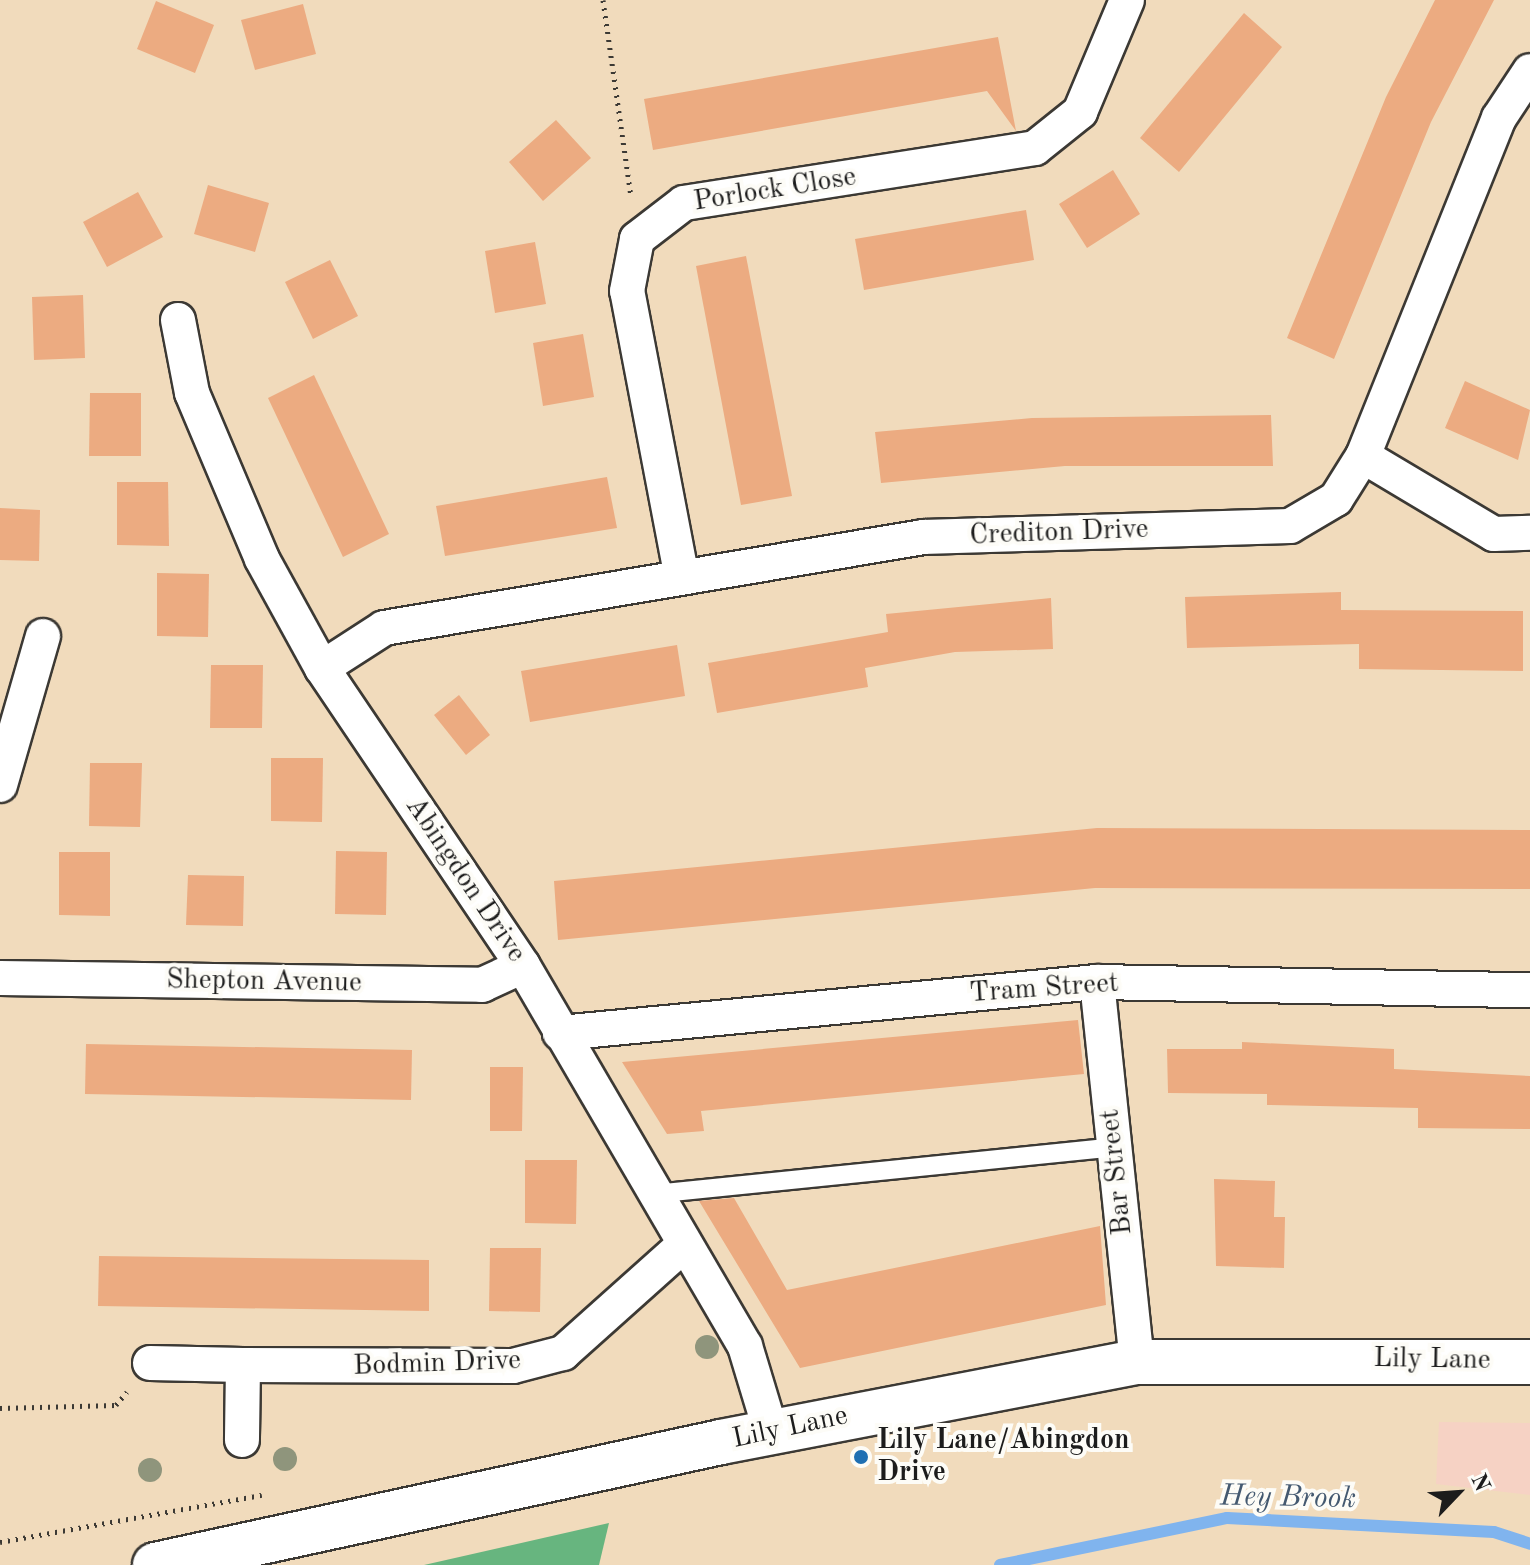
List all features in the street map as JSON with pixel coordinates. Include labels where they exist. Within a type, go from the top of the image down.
[{"type":"main road","name":"Lily Lane","points":[[155,1565],[771,1432],[1137,1362],[1530,1362]]},
{"type":"street","name":"Porlock Close","points":[[637,239],[684,203],[1035,148],[1080,112],[1127,0]]},
{"type":"street","name":"Crediton Drive","points":[[322,668],[384,628],[681,573],[923,537],[1290,526],[1336,499],[1363,456],[1499,118],[1530,71]]},
{"type":"street","points":[[637,239],[627,291],[681,573]]},
{"type":"street","name":"Abingdon Drive","points":[[178,320],[192,393],[262,559],[322,668],[523,966],[745,1346],[771,1432]]},
{"type":"street","points":[[1363,456],[1494,534],[1530,533]]},
{"type":"street","points":[[0,785],[43,636]]},
{"type":"street","name":"Shepton Avenue","points":[[0,978],[482,985],[523,966]]},
{"type":"street","name":"Tram Street","points":[[560,1033],[1097,982],[1530,990]]},
{"type":"street","name":"Bar Street","points":[[1097,982],[1137,1362]]},
{"type":"street","name":"Bodmin Drive","points":[[150,1363],[513,1366],[563,1353],[684,1245]]},
{"type":"street","points":[[242,1440],[243,1365]]},
{"type":"lane","points":[[654,1194],[1115,1147]]},
{"type":"path","points":[[603,0],[637,239]]},
{"type":"path","points":[[0,1408],[116,1405],[150,1363]]},
{"type":"shaded area","points":[[1439,1422],[1530,1423],[1530,1495],[1436,1484]]},
{"type":"green space","points":[[609,1523],[599,1565],[424,1565]]},
{"type":"building","points":[[1435,0],[1494,0],[1431,122],[1334,359],[1287,338],[1386,97]]},
{"type":"building","points":[[156,1],[214,25],[195,73],[137,49]]},
{"type":"building","points":[[303,4],[316,54],[255,70],[241,20]]},
{"type":"building","points":[[1244,13],[1282,47],[1179,172],[1140,138]]},
{"type":"building","points":[[998,37],[1016,131],[987,91],[653,150],[644,99]]},
{"type":"building","points":[[556,120],[591,158],[543,201],[509,162]]},
{"type":"building","points":[[1113,170],[1140,214],[1087,248],[1059,204]]},
{"type":"building","points":[[208,185],[269,203],[255,252],[194,234]]},
{"type":"building","points":[[138,192],[163,237],[107,267],[83,222]]},
{"type":"building","points":[[1026,210],[1034,260],[864,290],[855,239]]},
{"type":"building","points":[[535,242],[546,304],[495,313],[485,251]]},
{"type":"building","points":[[746,256],[792,496],[741,505],[696,266]]},
{"type":"building","points":[[330,260],[358,316],[313,339],[285,282]]},
{"type":"building","points":[[83,295],[85,358],[34,360],[32,297]]},
{"type":"building","points":[[583,334],[594,397],[543,406],[533,343]]},
{"type":"building","points":[[314,375],[389,534],[343,557],[268,398]]},
{"type":"building","points":[[1465,381],[1530,410],[1518,460],[1445,428]]},
{"type":"building","points":[[90,393],[141,393],[141,456],[89,456]]},
{"type":"building","points":[[1271,415],[1273,466],[1065,466],[881,483],[875,432],[1032,418]]},
{"type":"building","points":[[607,477],[617,528],[445,556],[436,506]]},
{"type":"building","points":[[117,482],[168,482],[169,546],[117,545]]},
{"type":"building","points":[[0,508],[40,510],[39,561],[0,560]]},
{"type":"building","points":[[157,573],[209,574],[208,637],[157,636]]},
{"type":"building","points":[[1341,592],[1341,610],[1523,611],[1523,671],[1359,669],[1359,644],[1187,648],[1185,597]]},
{"type":"building","points":[[1051,598],[1053,649],[955,652],[865,668],[868,687],[717,713],[708,663],[888,632],[886,614]]},
{"type":"building","points":[[677,645],[685,696],[530,722],[521,671]]},
{"type":"building","points":[[211,665],[263,665],[262,728],[210,728]]},
{"type":"building","points":[[459,695],[490,735],[466,755],[434,715]]},
{"type":"building","points":[[271,758],[323,758],[322,822],[271,821]]},
{"type":"building","points":[[90,763],[142,763],[140,827],[89,826]]},
{"type":"building","points":[[1097,828],[1530,830],[1530,889],[1095,888],[558,940],[554,881]]},
{"type":"building","points":[[336,851],[387,852],[386,915],[335,914]]},
{"type":"building","points":[[59,852],[110,852],[110,916],[59,915]]},
{"type":"building","points":[[188,875],[244,876],[243,926],[186,925]]},
{"type":"building","points":[[1078,1020],[1084,1074],[701,1111],[704,1131],[667,1134],[622,1062]]},
{"type":"building","points":[[1242,1042],[1394,1049],[1394,1069],[1530,1076],[1530,1129],[1418,1128],[1418,1108],[1267,1105],[1267,1094],[1168,1093],[1167,1049],[1242,1049]]},
{"type":"building","points":[[86,1044],[412,1050],[411,1100],[85,1094]]},
{"type":"building","points":[[490,1067],[523,1067],[522,1131],[490,1131]]},
{"type":"building","points":[[525,1160],[577,1160],[576,1224],[525,1223]]},
{"type":"building","points":[[1214,1179],[1275,1181],[1274,1217],[1285,1217],[1284,1268],[1216,1266]]},
{"type":"building","points":[[734,1198],[787,1290],[1100,1226],[1106,1305],[800,1368],[699,1201]]},
{"type":"building","points":[[490,1248],[541,1248],[540,1312],[489,1311]]},
{"type":"building","points":[[99,1256],[429,1260],[429,1311],[98,1306]]},
{"type":"waterway","name":"Hey Brook","points":[[1000,1565],[1227,1518],[1494,1532],[1530,1544]]},
{"type":"place","name":"Lily Lane/Abingdon Drive","points":[[861,1457]]}]
